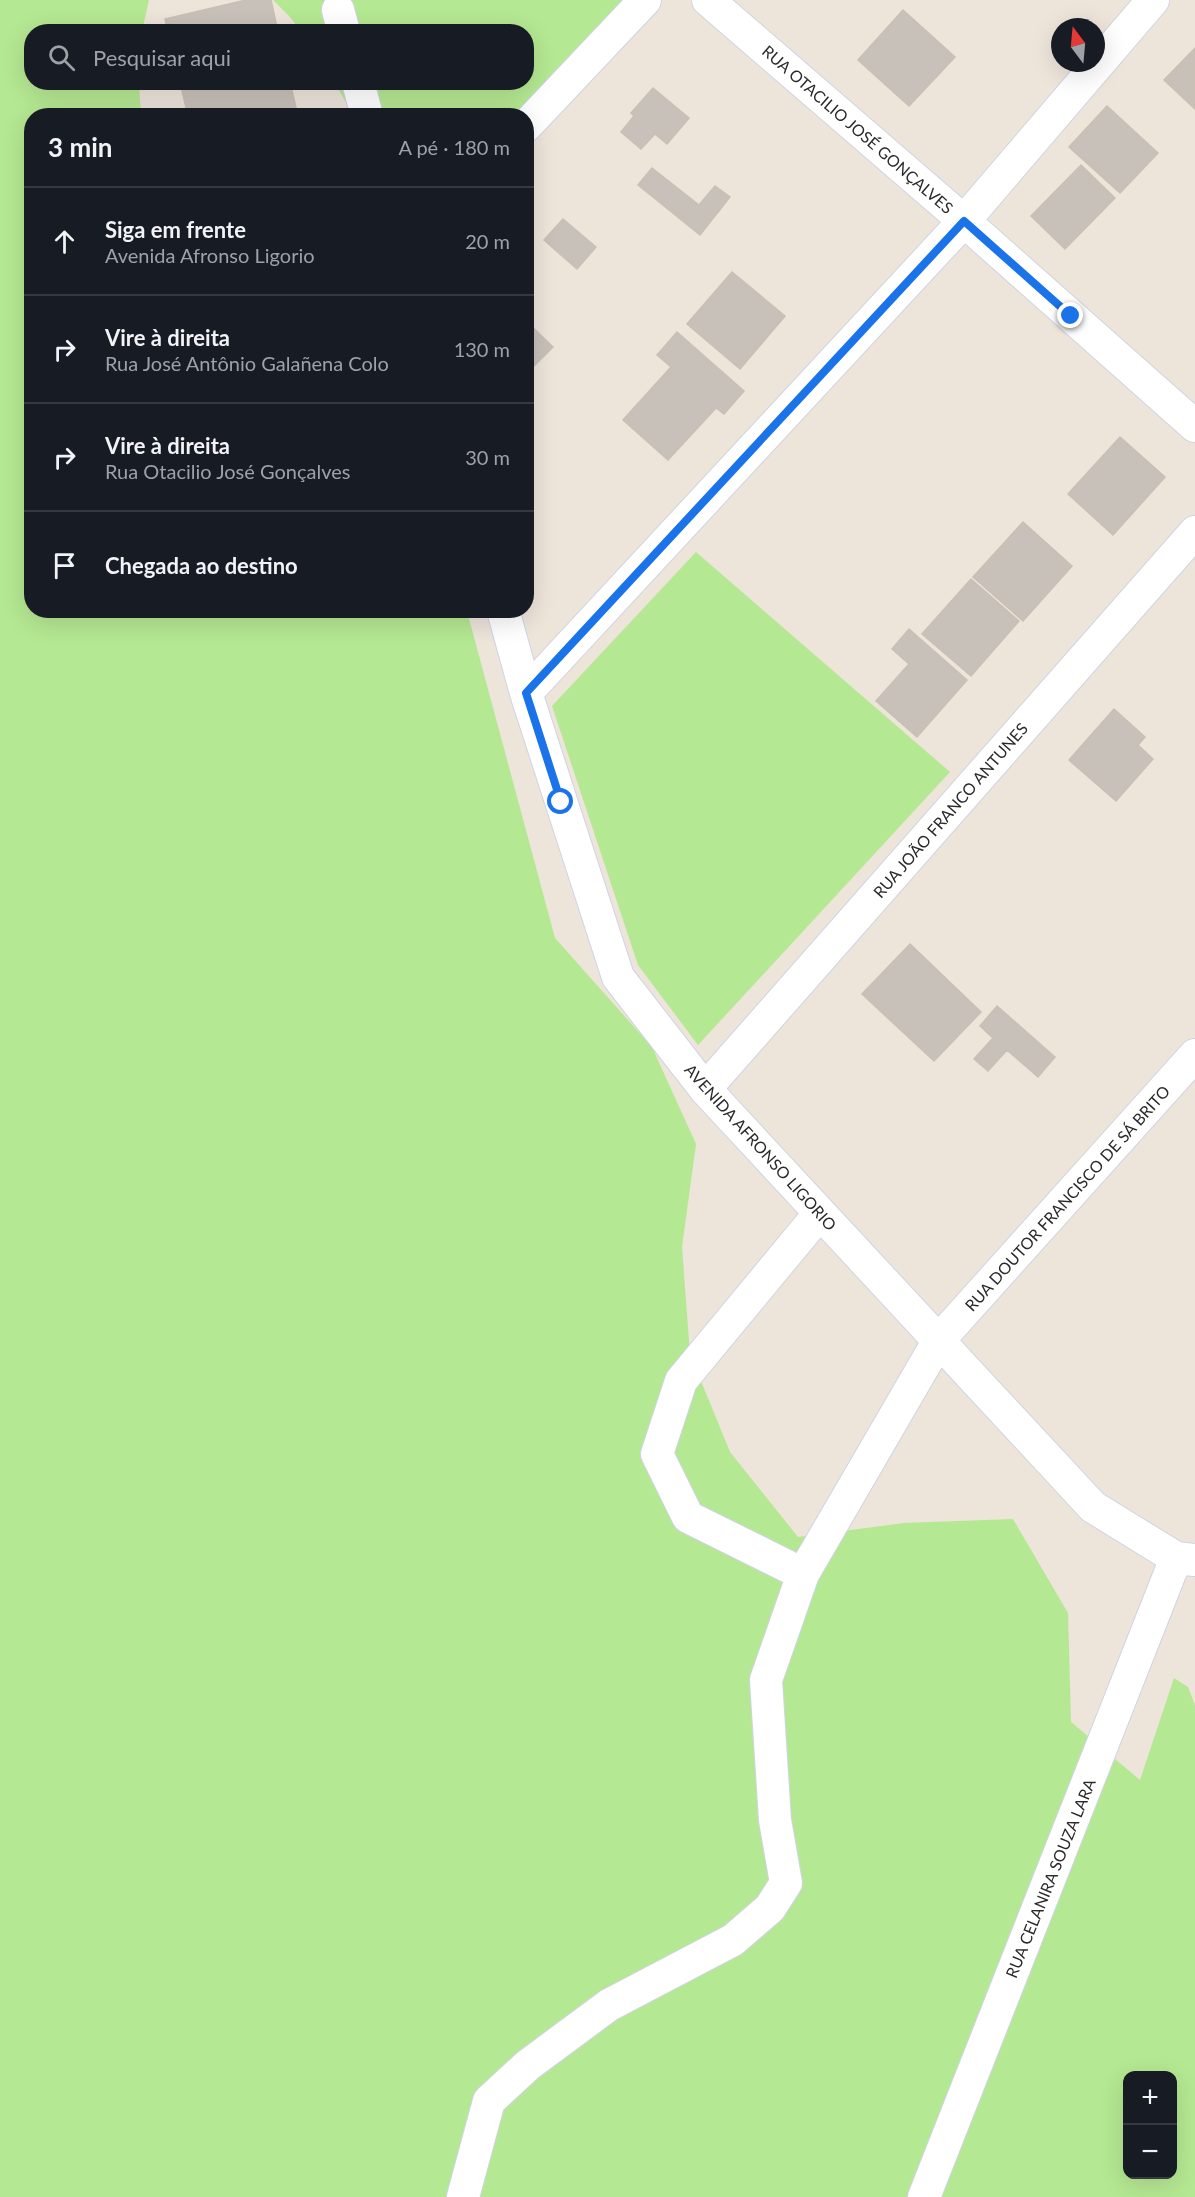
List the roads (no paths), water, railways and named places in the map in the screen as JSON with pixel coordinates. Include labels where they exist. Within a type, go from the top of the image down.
[{"type":"street","points":[[534,118],[645,0]]},
{"type":"street","name":"RUA OTACILIO JOSÉ GONÇALVES","points":[[708,0],[964,221],[1195,426]]},
{"type":"street","points":[[526,693],[964,221],[1153,0]]},
{"type":"street","points":[[359,90],[364,108]]},
{"type":"street","name":"RUA JOÃO FRANCO ANTUNES","points":[[705,1089],[1195,532]]},
{"type":"street","name":"AVENIDA AFRONSO LIGORIO","points":[[505,618],[526,693],[618,977],[705,1089],[1093,1507],[1186,1559]]},
{"type":"street","name":"RUA DOUTOR FRANCISCO DE SÁ BRITO","points":[[463,2197],[489,2101],[528,2065],[609,2005],[733,1940],[770,1908],[786,1883],[775,1820],[766,1680],[803,1574],[939,1340],[1195,1055]]},
{"type":"street","points":[[803,1574],[688,1517],[657,1454],[681,1382],[820,1213]]},
{"type":"street","name":"RUA CELANIRA SOUZA LARA","points":[[924,2197],[1186,1559]]}]
